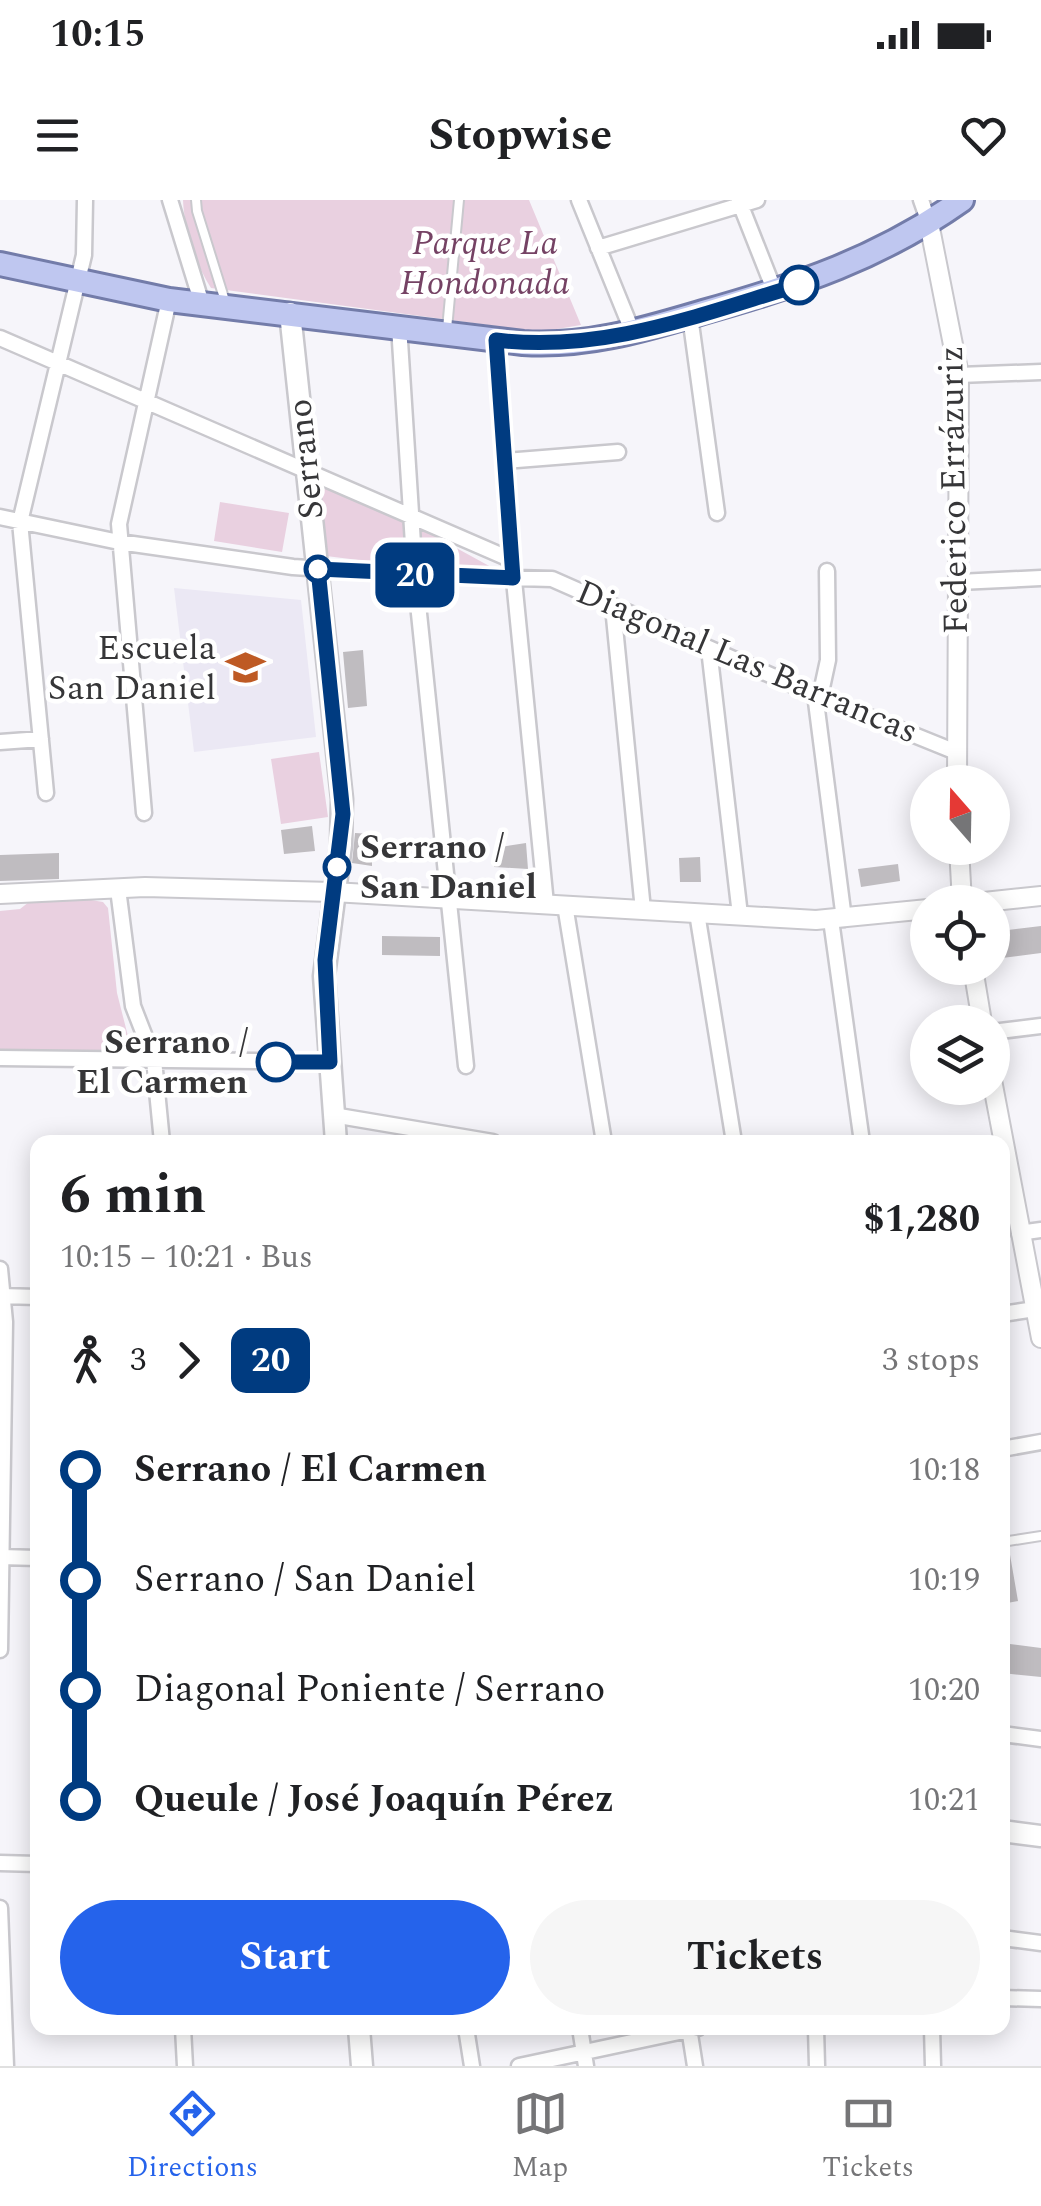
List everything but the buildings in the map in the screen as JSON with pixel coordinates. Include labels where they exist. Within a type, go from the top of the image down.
[{"type":"main road","points":[[0,264],[169,300],[496,340],[565,344],[633,333],[775,292],[850,264],[928,224],[962,200]]},
{"type":"main road","name":"Serrano","points":[[290,313],[342,799],[341,844],[324,976],[335,1135]]},
{"type":"main road","points":[[1010,1832],[1041,1836]]},
{"type":"main road","points":[[359,2035],[362,2066]]},
{"type":"street","points":[[46,793],[20,522],[84,256],[85,200]]},
{"type":"street","points":[[170,200],[202,304]]},
{"type":"street","points":[[579,200],[633,333]]},
{"type":"street","points":[[598,248],[757,200]]},
{"type":"street","name":"Federico Errázuriz","points":[[921,200],[959,375],[956,765]]},
{"type":"street","points":[[740,203],[775,292]]},
{"type":"street","points":[[144,813],[119,542],[120,517],[169,300]]},
{"type":"street","points":[[690,316],[717,513]]},
{"type":"street","points":[[399,326],[415,575],[466,1066]]},
{"type":"street","points":[[0,338],[512,560]]},
{"type":"street","points":[[496,340],[513,578],[555,905],[603,1135]]},
{"type":"street","points":[[959,375],[1041,372]]},
{"type":"street","points":[[505,462],[618,452]]},
{"type":"street","name":"Diagonal Las Barrancas","points":[[0,517],[119,542],[318,569],[552,578],[956,752]]},
{"type":"street","points":[[827,570],[828,660],[818,695],[861,1135]]},
{"type":"street","points":[[958,582],[1041,578]]},
{"type":"street","points":[[613,607],[643,910]]},
{"type":"street","points":[[710,649],[740,916]]},
{"type":"street","points":[[0,742],[41,739]]},
{"type":"street","points":[[118,889],[132,1006],[154,1060],[161,1135]]},
{"type":"street","points":[[0,894],[118,889],[333,892],[838,919],[910,911]]},
{"type":"street","points":[[1010,899],[1041,896]]},
{"type":"street","points":[[697,913],[733,1135]]},
{"type":"street","points":[[1010,1030],[1041,1026]]},
{"type":"street","points":[[0,1058],[330,1062]]},
{"type":"street","points":[[995,1105],[999,1135]]},
{"type":"street","points":[[334,1115],[452,1135]]},
{"type":"street","points":[[1010,1198],[1041,1338]]},
{"type":"street","points":[[1019,1232],[1041,1230]]},
{"type":"street","points":[[0,1269],[0,1650]]},
{"type":"street","points":[[2,1296],[30,1297]]},
{"type":"street","points":[[1010,1313],[1035,1309]]},
{"type":"street","points":[[1010,1447],[1041,1442]]},
{"type":"street","points":[[1,1557],[30,1558]]},
{"type":"street","points":[[1010,1735],[1041,1739]]},
{"type":"street","points":[[0,1863],[30,1864]]},
{"type":"street","points":[[0,1908],[6,2066]]},
{"type":"street","points":[[1010,1939],[1041,1944]]},
{"type":"street","points":[[1010,1998],[1041,2000]]},
{"type":"street","points":[[183,2035],[185,2066]]},
{"type":"street","points":[[467,2035],[472,2066]]},
{"type":"street","points":[[519,2066],[584,2059],[668,2035]]},
{"type":"street","points":[[693,2035],[695,2066]]},
{"type":"street","points":[[816,2035],[817,2066]]},
{"type":"street","points":[[932,2035],[932,2066]]},
{"type":"lane","points":[[196,200],[196,211],[227,307]]},
{"type":"lane","points":[[446,334],[458,200]]},
{"type":"lane","points":[[1010,1541],[1041,1536]]},
{"type":"shaded area","name":"Escuela San Daniel","points":[[174,588],[301,600],[316,737],[194,752]]},
{"type":"green space","name":"Parque La Hondonada","points":[[183,200],[529,200],[581,325],[539,332],[211,288],[192,246]]},
{"type":"green space","points":[[317,484],[404,521],[407,566],[326,556]]},
{"type":"green space","points":[[220,502],[289,513],[282,552],[214,541]]},
{"type":"green space","points":[[418,527],[502,573],[420,567]]},
{"type":"green space","points":[[319,752],[328,817],[281,824],[271,759]]},
{"type":"green space","points":[[29,902],[103,902],[108,908],[117,993],[132,1052],[0,1052],[0,911],[20,909]]},
{"type":"bus line","name":"20","points":[[276,1062],[330,1062],[325,960],[343,814],[318,569],[513,578],[496,340],[544,344],[609,339],[799,285]]},
{"type":"place","name":"Escuela San Daniel","points":[[246,668]]},
{"type":"place","name":"Serrano / San Daniel","points":[[337,867]]},
{"type":"place","name":"Serrano / El Carmen","points":[[276,1062]]}]
